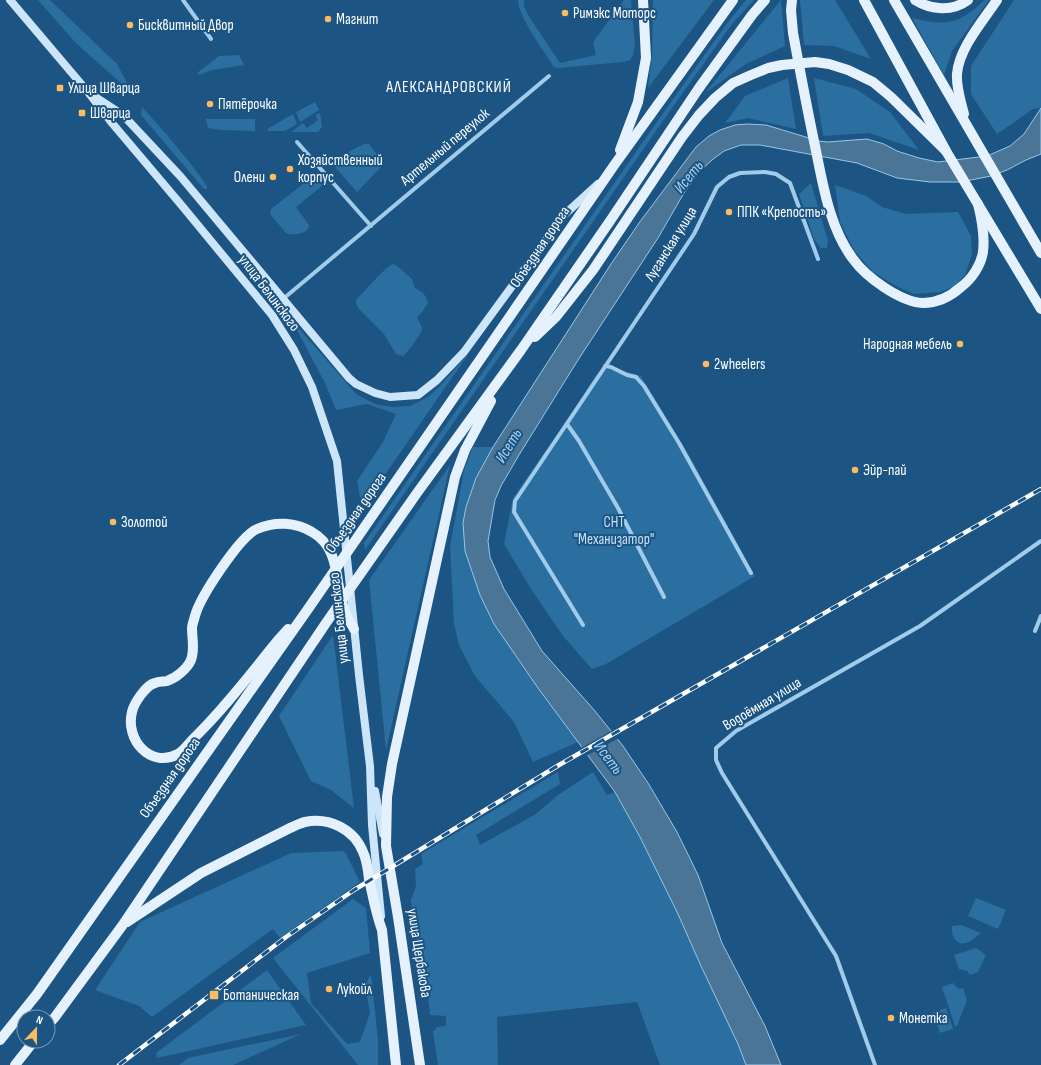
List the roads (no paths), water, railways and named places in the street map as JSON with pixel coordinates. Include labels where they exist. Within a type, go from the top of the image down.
[{"type":"main road","name":"улица Белинского","points":[[10,0],[272,315],[294,350],[312,387],[337,460],[354,629],[370,764],[386,846]]},
{"type":"main road","points":[[615,164],[638,102],[646,58],[643,0]]},
{"type":"main road","name":"Объездная дорога","points":[[0,1040],[37,994],[308,609],[606,176],[733,0]]},
{"type":"main road","points":[[56,1016],[122,926],[331,617],[417,493],[503,376],[610,221],[699,88],[752,15],[765,0]]},
{"type":"main road","points":[[792,0],[791,10],[793,33],[822,183],[837,232],[844,246],[863,271],[902,298],[913,302],[923,303],[943,299],[965,284],[974,274],[983,253],[984,237],[978,204]]},
{"type":"main road","points":[[864,0],[946,151],[1041,308]]},
{"type":"main road","points":[[894,0],[1041,253]]},
{"type":"main road","points":[[915,0],[922,5],[940,8],[956,6],[968,0]]},
{"type":"main road","points":[[966,124],[957,74],[961,59],[968,43],[997,0]]},
{"type":"main road","points":[[521,350],[556,317],[593,270],[682,137],[699,115],[715,98],[733,83],[768,68],[782,65],[814,62],[829,64],[848,70],[873,82],[891,97],[946,151]]},
{"type":"main road","points":[[88,92],[122,115],[181,177],[349,378],[356,384],[375,393],[390,397],[418,395],[437,380],[464,352],[564,215],[606,176]]},
{"type":"main road","name":"улица Щербакова","points":[[420,1065],[386,846],[387,797],[392,764],[455,477],[465,450],[503,376]]},
{"type":"main road","points":[[308,609],[278,639],[214,718],[180,754],[169,758],[158,758],[148,754],[138,746],[132,735],[130,725],[132,711],[138,698],[154,683],[167,681],[180,674],[191,661],[194,647],[192,628],[200,602],[209,586],[242,543],[250,533],[257,529],[273,524],[287,523],[296,525],[320,537],[333,555],[345,612],[354,629]]},
{"type":"main road","name":"улица Белинского","points":[[370,764],[372,825],[382,930]]},
{"type":"main road","points":[[122,926],[201,873],[290,828],[304,822],[315,821],[330,823],[344,828],[354,837],[363,852],[376,914],[382,930],[396,1065]]},
{"type":"main road","points":[[15,1065],[28,1049]]},
{"type":"street","points":[[183,0],[211,38]]},
{"type":"street","name":"Артельный переулок","points":[[283,299],[549,76]]},
{"type":"street","points":[[298,142],[370,226]]},
{"type":"street","name":"Луганская улица","points":[[583,625],[514,512],[515,502],[694,234],[717,188],[729,177],[740,173],[765,172],[776,174],[790,183],[818,259]]},
{"type":"street","points":[[605,366],[636,377],[644,386],[679,443],[751,573]]},
{"type":"street","points":[[567,424],[579,441],[618,508],[664,597]]},
{"type":"street","name":"Водоёмная улица","points":[[874,1065],[836,956],[722,773],[716,760],[716,748],[736,732],[920,626],[1041,541]]},
{"type":"street","points":[[1035,631],[1041,616]]},
{"type":"water","name":"Исеть","points":[[1041,108],[1041,154],[991,176],[961,182],[930,182],[897,178],[857,163],[760,145],[741,145],[724,151],[700,171],[684,193],[658,238],[578,360],[519,455],[501,486],[495,500],[488,541],[490,557],[504,589],[542,651],[595,711],[623,746],[648,783],[677,832],[698,875],[722,943],[765,1026],[781,1065],[746,1065],[738,1044],[678,914],[640,837],[615,792],[538,688],[494,624],[480,595],[465,551],[463,523],[466,507],[476,478],[493,447],[611,264],[639,223],[696,147],[709,136],[720,130],[735,125],[766,125],[819,141],[827,142],[867,139],[884,144],[897,151],[938,162],[987,156],[1010,146],[1024,134]]},
{"type":"railway","points":[[119,1065],[286,937],[354,890],[559,765],[1041,489]]},
{"type":"place","name":"Римэкс Моторс","points":[[565,13]]},
{"type":"place","name":"Магнит","points":[[328,19]]},
{"type":"place","name":"Бисквитный Двор","points":[[130,25]]},
{"type":"place","name":"Улица Шварца","points":[[60,88]]},
{"type":"place","name":"Пятёрочка","points":[[210,104]]},
{"type":"place","name":"Шварца","points":[[82,113]]},
{"type":"place","name":"Хозяйственный корпус","points":[[290,169]]},
{"type":"place","name":"Олени","points":[[273,177]]},
{"type":"place","name":"ППК «Крепость»","points":[[729,212]]},
{"type":"place","name":"Народная мебель","points":[[960,344]]},
{"type":"place","name":"2wheelers","points":[[706,364]]},
{"type":"place","name":"Эйр-пай","points":[[855,470]]},
{"type":"place","name":"Золотой","points":[[113,522]]},
{"type":"place","name":"Лукойл","points":[[329,989]]},
{"type":"place","name":"Ботаническая","points":[[214,995]]},
{"type":"place","name":"Монетка","points":[[891,1018]]},
{"type":"district","name":"АЛЕКСАНДРОВСКИЙ","points":[[449,87]]},
{"type":"park label","name":"СНТ \"Механизатор\"","points":[[614,530]]}]
